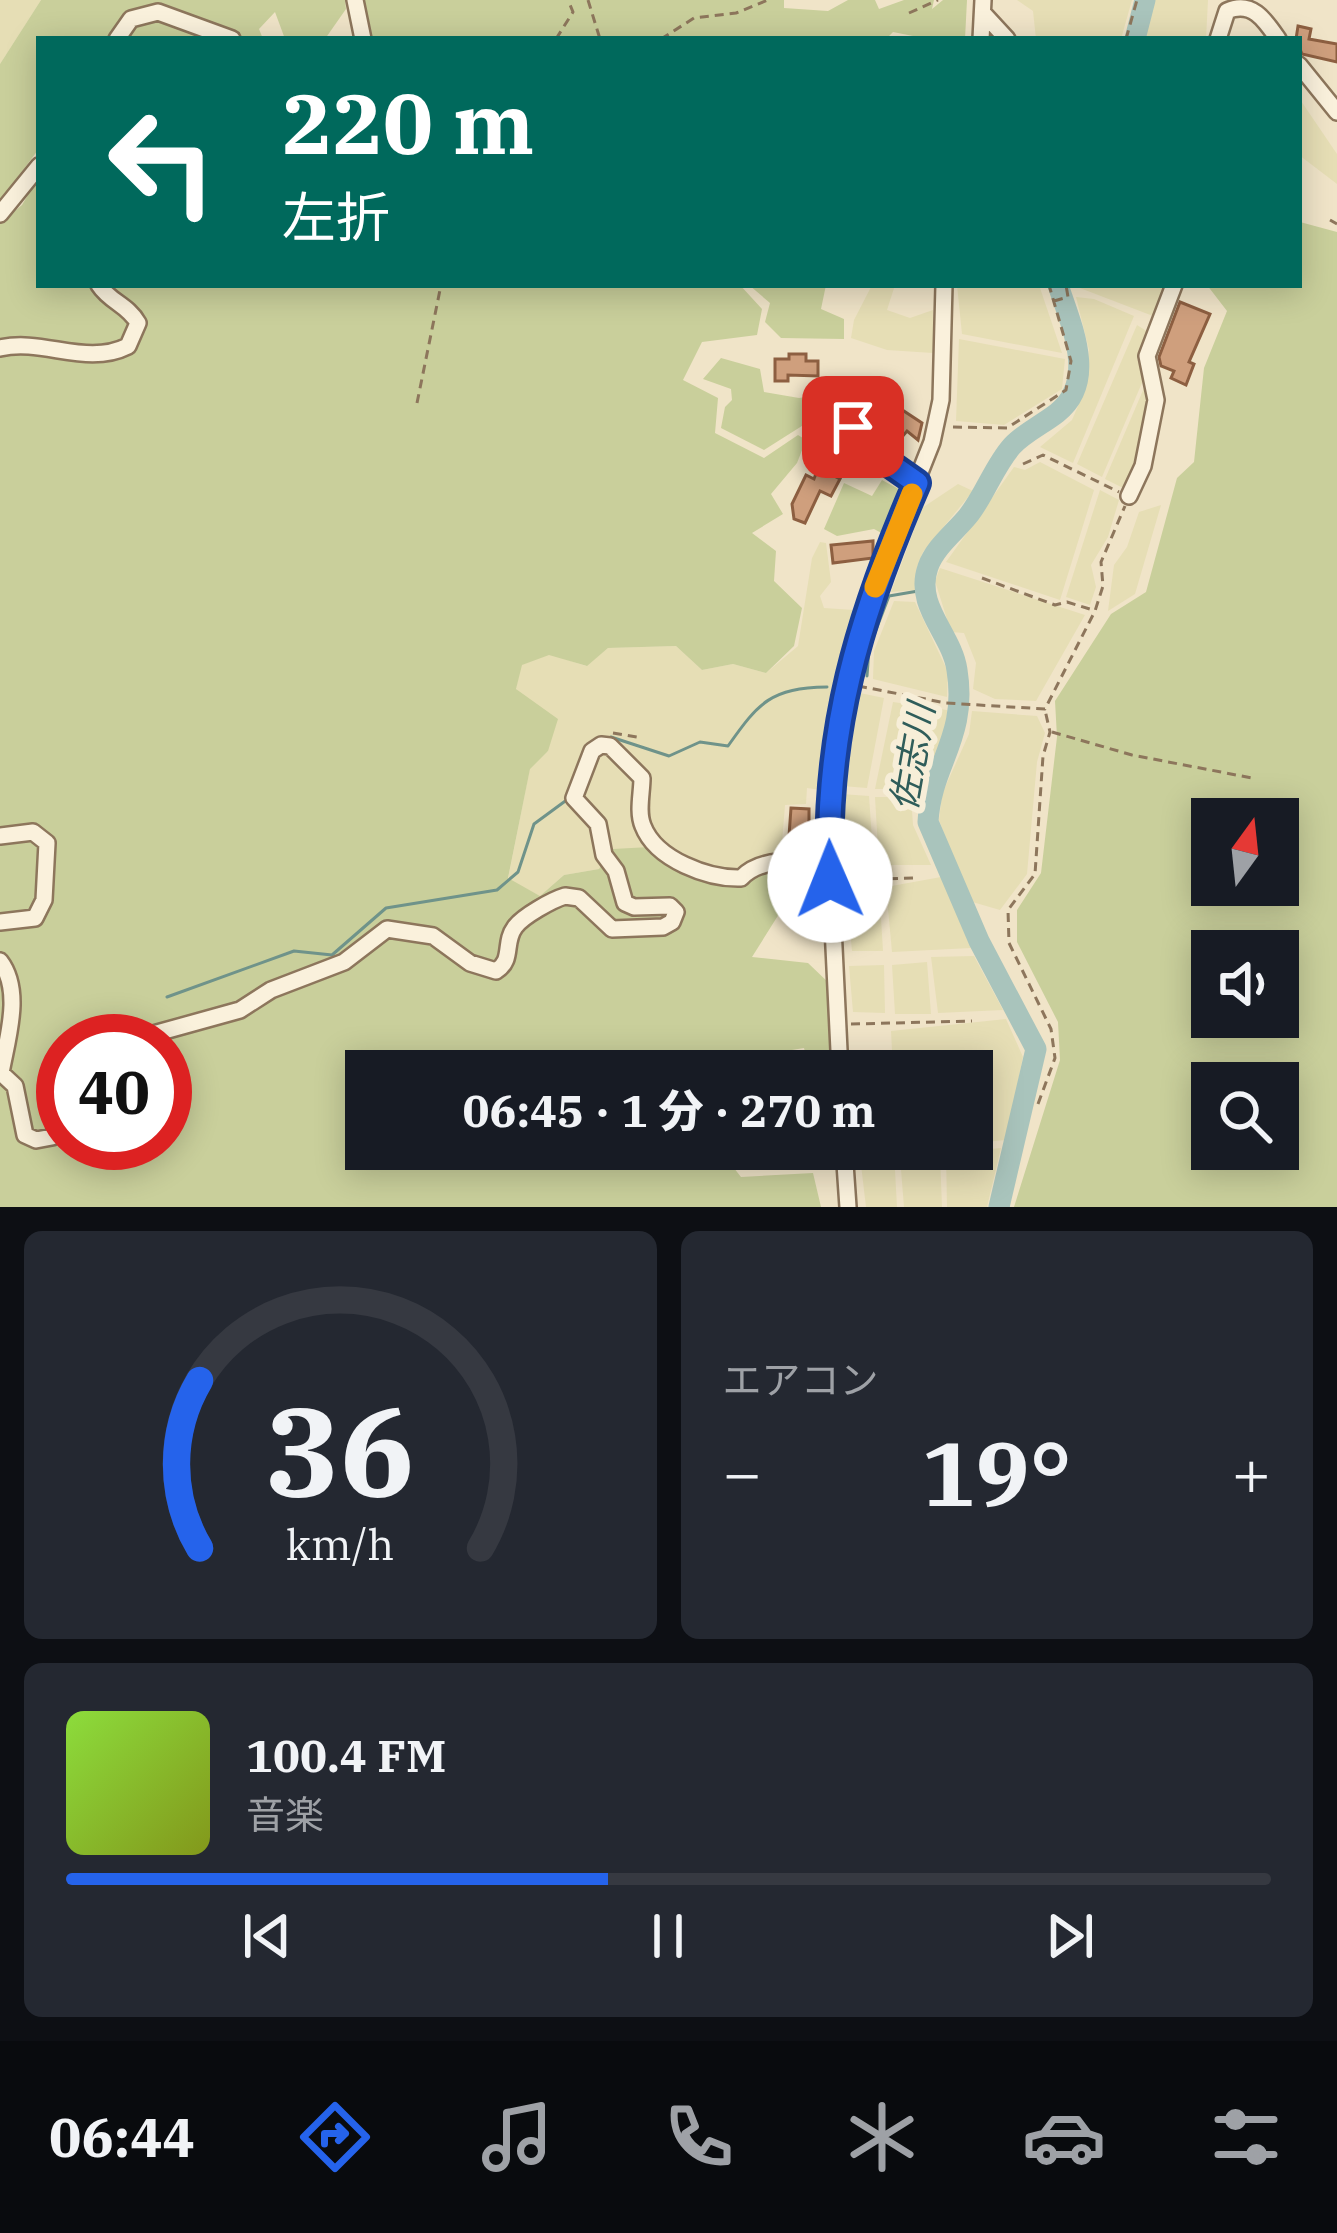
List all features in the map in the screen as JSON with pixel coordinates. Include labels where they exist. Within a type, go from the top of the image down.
[{"type":"street","points":[[355,0],[362,36]]},
{"type":"street","points":[[1218,36],[1220,21],[1233,3],[1260,13],[1276,36]]},
{"type":"street","points":[[981,36],[983,6]]},
{"type":"street","points":[[983,6],[1005,36]]},
{"type":"street","points":[[119,36],[143,12],[158,12],[224,36]]},
{"type":"street","points":[[1302,69],[1337,112]]},
{"type":"street","points":[[0,214],[36,170]]},
{"type":"street","points":[[0,348],[38,345],[85,356],[110,355],[128,346],[137,323],[130,310],[101,288]]},
{"type":"street","points":[[839,1050],[830,872],[834,740],[860,624],[917,483],[940,400],[939,288]]},
{"type":"street","points":[[1129,496],[1143,466],[1156,400],[1147,356],[1173,288]]},
{"type":"street","points":[[835,409],[853,427],[860,443],[917,483]]},
{"type":"street","points":[[192,1023],[240,1010],[271,990],[344,962],[387,929],[433,936],[470,963],[496,971],[508,959],[511,934],[518,922],[565,896],[579,898],[612,928],[663,927],[672,922],[676,912],[670,906],[625,903],[616,871],[604,854],[598,824],[574,798],[592,751],[601,745],[610,746],[642,778],[640,819],[653,843],[703,874],[741,878],[751,868],[788,861],[830,872]]},
{"type":"street","points":[[0,836],[33,832],[47,843],[44,900],[35,918],[0,922]]},
{"type":"street","points":[[0,961],[9,973],[12,1013],[0,1073],[15,1086],[19,1121],[26,1135],[36,1140]]},
{"type":"street","points":[[845,1170],[848,1207]]},
{"type":"path","points":[[558,36],[574,12],[568,0]]},
{"type":"path","points":[[588,0],[599,36]]},
{"type":"path","points":[[666,36],[694,18],[736,14],[767,0]]},
{"type":"path","points":[[909,13],[938,0]]},
{"type":"path","points":[[1127,36],[1137,0]]},
{"type":"path","points":[[1330,220],[1337,224]]},
{"type":"path","points":[[417,403],[439,288]]},
{"type":"path","points":[[953,427],[1007,428],[1066,390],[1071,362],[1050,288]]},
{"type":"path","points":[[1052,302],[1069,297],[1067,288]]},
{"type":"path","points":[[1023,464],[1043,455],[1129,496],[1101,562],[1103,586],[1094,610],[1045,709],[1050,732],[1043,756],[1035,874],[1008,910],[1009,943],[1051,1029],[1055,1058],[1038,1104]]},
{"type":"path","points":[[982,578],[1055,605],[1067,602],[1094,610]]},
{"type":"path","points":[[845,684],[946,703],[1045,709]]},
{"type":"path","points":[[1050,732],[1132,755],[1252,778]]},
{"type":"path","points":[[830,872],[914,878]]},
{"type":"path","points":[[837,1024],[972,1021]]},
{"type":"shaded area","points":[[0,0],[41,0],[0,64]]},
{"type":"shaded area","points":[[1017,0],[1132,0],[1122,36],[1036,36],[1033,11]]},
{"type":"shaded area","points":[[1153,0],[1208,0],[1206,36],[1143,36]]},
{"type":"shaded area","points":[[1302,102],[1337,154],[1337,184],[1302,157]]},
{"type":"shaded area","points":[[870,288],[894,288],[887,310],[910,318],[933,310],[933,353],[887,350],[851,338],[854,320]]},
{"type":"shaded area","points":[[957,288],[1040,288],[1062,353],[962,334]]},
{"type":"shaded area","points":[[1080,288],[1163,288],[1153,316]]},
{"type":"shaded area","points":[[1076,297],[1094,299],[1134,316],[1073,463],[1040,447],[1072,420],[1084,392],[1089,350]]},
{"type":"shaded area","points":[[1137,325],[1148,332],[1137,358],[1144,378],[1102,477],[1077,464]]},
{"type":"shaded area","points":[[959,339],[1065,359],[1062,389],[1004,425],[956,421]]},
{"type":"shaded area","points":[[1147,381],[1152,399],[1137,467],[1125,489],[1105,479]]},
{"type":"shaded area","points":[[1040,462],[1094,490],[1060,600],[946,562],[1014,467],[1025,470]]},
{"type":"shaded area","points":[[958,484],[973,491],[923,552],[915,590],[891,592],[922,508]]},
{"type":"shaded area","points":[[1100,490],[1119,500],[1108,537],[1091,565],[1096,587],[1090,605],[1066,597]]},
{"type":"shaded area","points":[[1161,505],[1135,594],[1108,611],[1114,565],[1127,547],[1139,512]]},
{"type":"shaded area","points":[[820,542],[826,543],[831,582],[820,596],[824,608],[854,610],[841,654],[821,790],[807,788],[806,804],[785,805],[781,855],[748,863],[737,875],[599,869],[564,875],[540,896],[508,879],[530,768],[548,751],[516,688],[521,665],[549,654],[586,666],[608,648],[676,646],[702,670],[733,664],[766,673],[798,646],[812,558]]},
{"type":"shaded area","points":[[940,568],[1085,615],[1036,701],[995,699],[973,689],[976,663],[964,633],[951,632],[935,581]]},
{"type":"shaded area","points":[[894,601],[915,602],[948,672],[947,697],[873,679],[874,651]]},
{"type":"shaded area","points":[[855,692],[884,698],[867,788],[842,786]]},
{"type":"shaded area","points":[[893,702],[947,710],[948,735],[925,789],[875,789]]},
{"type":"shaded area","points":[[972,711],[1037,716],[1045,733],[1037,762],[1027,874],[1000,910],[969,901],[939,820],[942,794],[969,734]]},
{"type":"shaded area","points":[[841,794],[869,796],[874,868],[845,865]]},
{"type":"shaded area","points":[[875,797],[911,797],[913,825],[931,865],[879,865]]},
{"type":"shaded area","points":[[941,877],[971,948],[892,952],[886,887]]},
{"type":"shaded area","points":[[879,885],[883,951],[852,951],[846,888]]},
{"type":"shaded area","points":[[974,956],[1003,1010],[938,1013],[931,957]]},
{"type":"shaded area","points":[[927,962],[931,1014],[895,1014],[892,965]]},
{"type":"shaded area","points":[[884,965],[885,1013],[853,1012],[849,966]]},
{"type":"shaded area","points":[[1006,1019],[1023,1057],[1006,1140],[993,1141],[993,1050],[892,1050],[891,1031]]},
{"type":"shaded area","points":[[1001,1148],[987,1207],[947,1207],[946,1170],[993,1170],[993,1149]]},
{"type":"shaded area","points":[[862,1170],[895,1170],[897,1207],[866,1207]]},
{"type":"shaded area","points":[[901,1170],[941,1170],[942,1207],[904,1207]]},
{"type":"green space","points":[[41,0],[345,0],[346,9],[327,36],[284,36],[275,12],[259,29],[262,36],[36,36],[36,153],[0,201],[0,64]]},
{"type":"green space","points":[[363,0],[784,0],[784,8],[828,11],[848,0],[875,0],[879,9],[904,0],[934,0],[932,9],[943,0],[967,0],[965,36],[893,32],[889,36],[370,36]]},
{"type":"green space","points":[[36,181],[36,288],[743,288],[762,309],[757,335],[702,342],[683,380],[718,398],[715,433],[764,458],[798,435],[806,440],[797,463],[771,494],[783,514],[752,533],[776,551],[774,581],[802,608],[794,646],[766,673],[733,664],[702,670],[676,646],[608,648],[587,666],[549,655],[522,665],[516,689],[558,719],[548,751],[530,769],[508,878],[540,896],[564,875],[599,869],[613,849],[650,847],[704,882],[742,883],[754,871],[809,867],[820,884],[805,905],[784,906],[752,957],[808,963],[831,985],[832,1050],[345,1050],[345,1170],[736,1170],[741,1177],[813,1173],[821,1207],[0,1207],[0,223],[22,205]]},
{"type":"green space","points":[[1302,223],[1337,232],[1337,1207],[1014,1207],[1060,1060],[1058,1022],[1017,942],[1017,910],[1041,873],[1057,737],[1055,701],[1111,614],[1146,592],[1177,478],[1194,462],[1204,368],[1227,311],[1209,288],[1302,288]]},
{"type":"green space","points":[[752,288],[825,288],[821,309],[844,319],[844,339],[781,338],[765,322],[770,303]]},
{"type":"green space","points":[[721,358],[760,369],[764,392],[799,398],[818,395],[824,412],[764,450],[721,428],[725,407],[732,400],[731,389],[703,379]]},
{"type":"green space","points":[[882,480],[906,493],[889,537],[874,529],[837,536],[824,529],[844,483],[872,496]]},
{"type":"building","points":[[1298,26],[1311,29],[1309,39],[1337,44],[1337,62],[1302,54],[1302,36],[1296,36]]},
{"type":"building","points":[[1180,302],[1210,314],[1189,362],[1194,364],[1186,385],[1171,378],[1174,371],[1161,366],[1159,357]]},
{"type":"building","points":[[789,354],[806,354],[806,361],[818,361],[818,376],[788,375],[788,381],[775,381],[775,359],[789,359]]},
{"type":"building","points":[[869,388],[922,423],[918,440],[907,431],[891,450],[881,444],[896,422],[862,397]]},
{"type":"building","points":[[818,468],[840,479],[831,496],[820,491],[805,523],[794,519],[792,504],[806,475],[814,479]]},
{"type":"building","points":[[873,541],[873,558],[833,563],[831,545]]},
{"type":"building","points":[[791,808],[809,809],[809,851],[788,850]]},
{"type":"waterway","name":"佐志川","points":[[1136,36],[1145,0]]},
{"type":"waterway","name":"佐志川","points":[[999,1207],[1036,1049],[979,941],[928,822],[935,783],[958,714],[959,694],[954,657],[930,607],[925,581],[935,553],[974,508],[1012,446],[1057,413],[1076,385],[1078,352],[1059,288]]},
{"type":"waterway","points":[[867,676],[869,648],[889,596],[924,590]]},
{"type":"waterway","points":[[611,737],[669,756],[700,742],[728,746],[768,700],[792,690],[827,687]]},
{"type":"waterway","points":[[167,997],[294,951],[332,955],[386,908],[497,890],[518,872],[534,824],[568,799]]},
{"type":"slow traffic","points":[[875,587],[912,494]]},
{"type":"route","points":[[830,880],[834,740],[845,684],[860,624],[917,483],[860,443],[853,427]]}]
